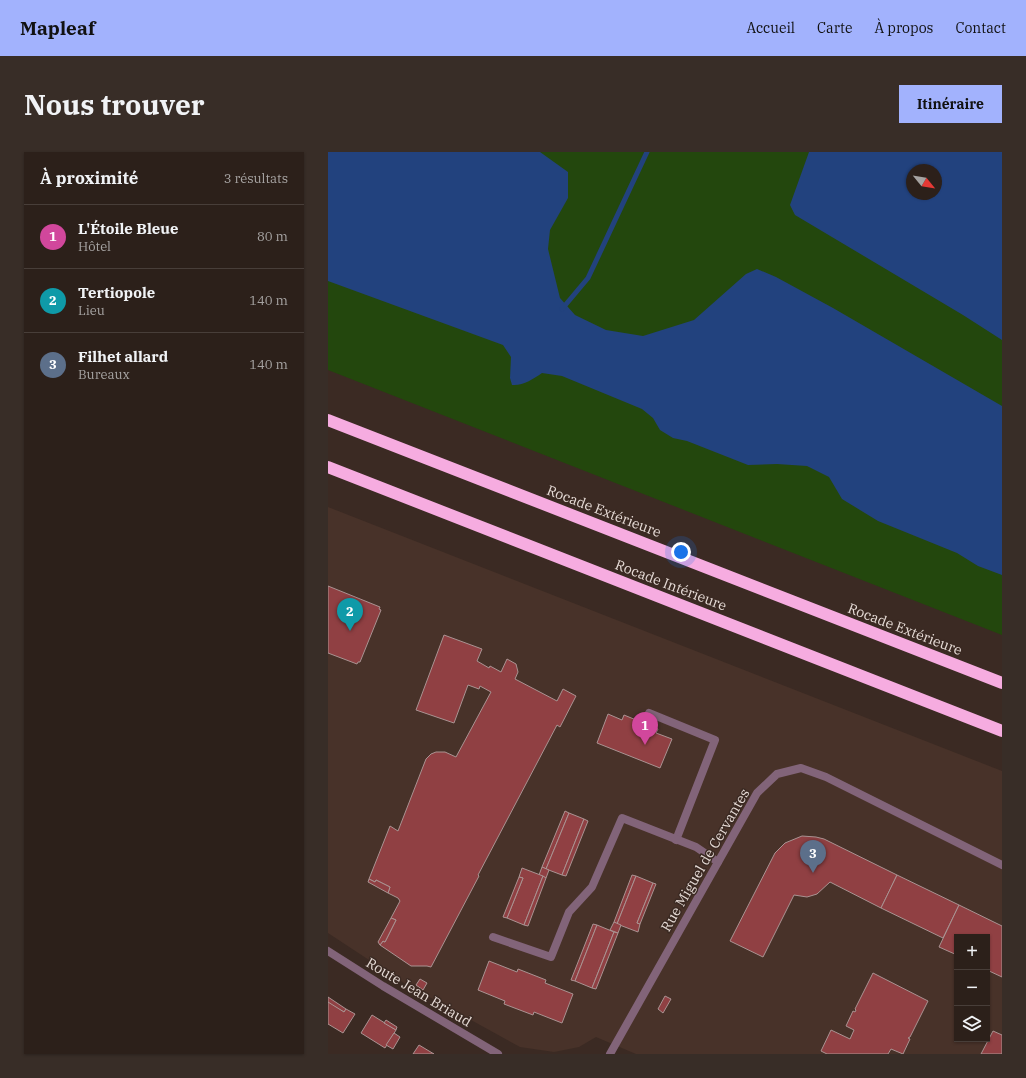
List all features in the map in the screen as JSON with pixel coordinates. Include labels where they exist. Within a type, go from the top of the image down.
[{"type":"highway","name":"Rocade Extérieure","points":[[328,420],[1002,683]]},
{"type":"highway","name":"Rocade Intérieure","points":[[328,467],[1002,731]]},
{"type":"street","points":[[649,713],[715,740],[676,840]]},
{"type":"street","name":"Rue Miguel de Cervantes","points":[[610,1054],[757,793],[777,774],[801,768],[826,777],[1002,865]]},
{"type":"street","points":[[493,937],[551,957],[570,912],[592,887],[622,818],[696,847],[718,862]]},
{"type":"street","name":"Route Jean Briaud","points":[[328,951],[390,990],[498,1054]]},
{"type":"shaded area","points":[[328,507],[1002,771],[1002,1054],[636,1054],[596,1037],[579,1047],[554,1052],[520,1047],[404,983],[328,933]]},
{"type":"green space","points":[[328,152],[1002,152],[1002,635],[328,370]]},
{"type":"water","points":[[328,152],[540,152],[568,172],[568,198],[550,230],[548,249],[560,298],[575,315],[606,330],[643,336],[694,320],[746,274],[757,269],[776,277],[833,308],[1002,406],[1002,575],[978,566],[957,553],[878,521],[842,499],[829,477],[807,466],[777,464],[748,465],[687,441],[673,438],[660,430],[653,418],[642,409],[562,376],[542,373],[524,383],[512,385],[510,378],[511,357],[503,345],[328,281]]},
{"type":"water","points":[[809,152],[1002,152],[1002,340],[963,315],[795,215],[790,205]]},
{"type":"building","points":[[328,586],[380,607],[379,609],[381,610],[360,662],[357,664],[328,653]]},
{"type":"building","points":[[444,635],[482,649],[477,661],[489,668],[490,666],[501,672],[507,659],[516,664],[518,672],[515,679],[557,701],[563,689],[576,696],[560,727],[557,725],[431,967],[411,966],[380,945],[383,941],[385,942],[396,920],[391,918],[400,901],[398,898],[388,893],[390,887],[376,880],[375,882],[369,879],[390,826],[398,831],[426,759],[431,754],[436,752],[445,752],[456,757],[491,692],[480,686],[479,689],[468,685],[454,723],[416,710]]},
{"type":"building","points":[[608,714],[622,720],[624,715],[658,729],[656,733],[672,739],[660,768],[597,743]]},
{"type":"building","points":[[565,811],[569,813],[546,869],[542,867]]},
{"type":"building","points":[[569,813],[584,819],[562,875],[546,869]]},
{"type":"building","points":[[584,819],[588,821],[566,876],[562,875]]},
{"type":"building","points":[[802,836],[824,839],[897,875],[881,908],[830,882],[817,894],[807,897],[794,895],[763,957],[730,941],[775,853],[785,843]]},
{"type":"building","points":[[542,867],[549,870],[546,878],[539,875]]},
{"type":"building","points":[[522,868],[543,876],[524,925],[507,918],[523,878],[519,877]]},
{"type":"building","points":[[632,875],[636,876],[617,924],[614,922]]},
{"type":"building","points":[[897,875],[959,905],[943,938],[881,908]]},
{"type":"building","points":[[543,876],[546,878],[528,926],[524,925]]},
{"type":"building","points":[[636,876],[653,883],[637,923],[640,924],[638,932],[617,924]]},
{"type":"building","points":[[519,877],[523,878],[507,918],[503,917]]},
{"type":"building","points":[[369,879],[375,882],[376,880],[390,887],[388,893],[368,882]]},
{"type":"building","points":[[653,883],[656,884],[640,924],[637,923]]},
{"type":"building","points":[[959,905],[1002,926],[1002,977],[990,971],[990,934],[954,934],[954,954],[939,947]]},
{"type":"building","points":[[391,918],[396,920],[385,942],[383,941],[380,945],[378,942]]},
{"type":"building","points":[[614,922],[621,925],[618,933],[610,930]]},
{"type":"building","points":[[593,924],[597,925],[575,981],[571,980]]},
{"type":"building","points":[[597,925],[614,932],[592,988],[575,981]]},
{"type":"building","points":[[614,932],[618,933],[596,989],[592,988]]},
{"type":"building","points":[[489,961],[517,972],[518,969],[546,980],[545,983],[573,994],[562,1023],[534,1012],[533,1015],[504,1004],[505,1001],[478,990]]},
{"type":"building","points":[[873,973],[928,1001],[910,1037],[908,1038],[910,1039],[903,1054],[891,1049],[888,1054],[827,1054],[821,1051],[831,1030],[850,1039],[854,1030],[846,1026],[853,1011],[855,1012],[855,1009]]},
{"type":"building","points":[[420,979],[427,983],[423,990],[416,985]]},
{"type":"building","points":[[665,996],[671,999],[663,1013],[658,1009]]},
{"type":"building","points":[[328,997],[346,1009],[344,1012],[328,1003]]},
{"type":"building","points":[[328,1002],[344,1012],[346,1009],[355,1014],[343,1033],[328,1024]]},
{"type":"building","points":[[372,1015],[396,1030],[385,1048],[361,1033]]},
{"type":"building","points":[[386,1020],[397,1027],[396,1030],[384,1023]]},
{"type":"building","points":[[993,1031],[1002,1035],[1002,1054],[981,1054],[987,1042],[990,1042],[990,1037]]},
{"type":"building","points":[[394,1033],[400,1037],[393,1049],[386,1045]]},
{"type":"building","points":[[419,1045],[434,1054],[413,1054]]},
{"type":"waterway","points":[[562,309],[588,278],[647,152]]},
{"type":"place","name":"Tertiopole","points":[[350,631]]},
{"type":"place","name":"L'Étoile Bleue","points":[[645,745]]},
{"type":"place","name":"Filhet allard","points":[[813,873]]}]
